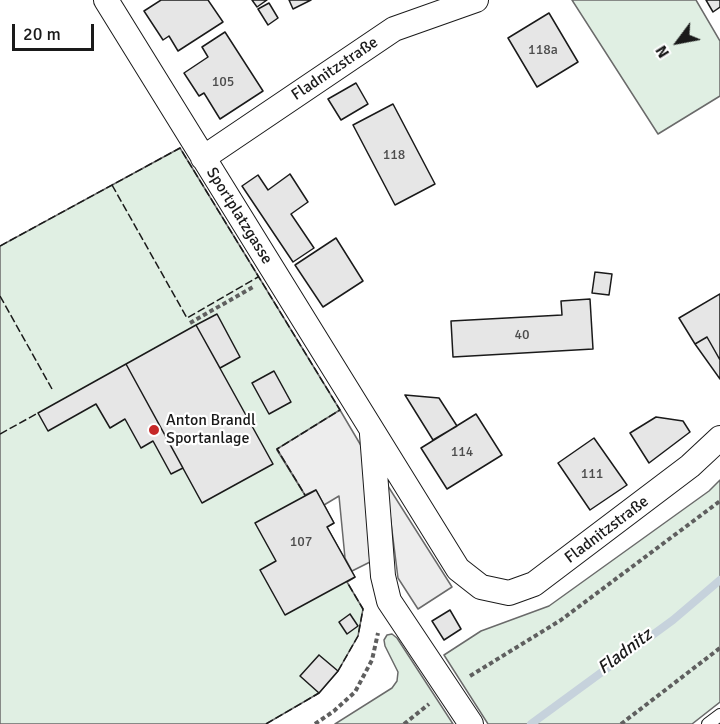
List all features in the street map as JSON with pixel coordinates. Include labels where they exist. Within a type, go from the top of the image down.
[{"type":"street","name":"Sportplatzgasse","points":[[106,0],[459,569],[481,587]]},
{"type":"street","name":"Fladnitzstraße","points":[[203,158],[394,29],[476,0]]},
{"type":"street","name":"Sportplatzgasse","points":[[372,431],[383,576],[389,601]]},
{"type":"street","name":"Fladnitzstraße","points":[[481,587],[509,593],[534,584],[690,466],[720,438]]},
{"type":"street","points":[[389,601],[471,724]]},
{"type":"lane","points":[[708,724],[720,715]]},
{"type":"path","points":[[190,323],[275,275]]},
{"type":"path","points":[[404,724],[448,690],[561,620],[720,501]]},
{"type":"path","points":[[315,724],[356,692],[372,660],[380,622],[389,601]]},
{"type":"path","points":[[621,724],[720,648]]},
{"type":"green space","points":[[572,0],[696,0],[720,41],[720,96],[658,134]]},
{"type":"green space","name":"Anton Brandl Sportanlage","points":[[180,148],[340,410],[277,450],[305,495],[316,490],[334,523],[327,527],[355,577],[347,582],[363,609],[358,636],[338,671],[319,693],[266,724],[0,724],[0,246]]},
{"type":"green space","points":[[720,480],[720,702],[692,724],[488,724],[444,655],[481,631],[549,606],[709,491]]},
{"type":"green space","points":[[392,634],[397,638],[453,724],[335,724],[392,688],[397,681],[398,672],[384,640],[387,635]]},
{"type":"shaded area","points":[[340,410],[363,449],[370,562],[352,571],[345,558],[339,496],[324,505],[316,490],[305,495],[277,449]]},
{"type":"shaded area","points":[[386,483],[452,587],[418,609],[398,578]]},
{"type":"building","points":[[161,0],[208,0],[223,22],[178,51],[169,36],[163,40],[144,11]]},
{"type":"building","points":[[252,0],[267,0],[257,7]]},
{"type":"building","points":[[289,0],[311,0],[293,9]]},
{"type":"building","points":[[706,0],[720,0],[720,7],[713,12]]},
{"type":"building","points":[[269,3],[278,18],[268,25],[258,9]]},
{"type":"building","points":[[549,13],[578,62],[537,87],[508,38]]},
{"type":"building","points":[[225,32],[263,91],[220,119],[204,93],[199,96],[184,73],[208,57],[202,47]]},
{"type":"building","points":[[356,83],[368,104],[341,120],[328,99]]},
{"type":"building","points":[[393,104],[435,184],[395,205],[353,125]]},
{"type":"building","points":[[290,174],[308,202],[291,214],[314,248],[293,262],[242,186],[258,175],[268,190]]},
{"type":"building","points":[[336,238],[363,281],[323,307],[295,265]]},
{"type":"building","points":[[595,272],[612,274],[609,295],[592,293]]},
{"type":"building","points":[[720,294],[720,360],[707,337],[695,344],[679,318]]},
{"type":"building","points":[[590,299],[593,349],[453,357],[451,321],[562,315],[561,301]]},
{"type":"building","points":[[217,314],[240,357],[220,368],[196,325]]},
{"type":"building","points":[[196,325],[273,464],[202,503],[126,364]]},
{"type":"building","points":[[707,337],[720,360],[720,379],[695,344]]},
{"type":"building","points":[[126,364],[183,468],[171,474],[153,441],[141,448],[125,419],[110,428],[96,404],[48,431],[38,413]]},
{"type":"building","points":[[274,371],[291,402],[269,414],[252,383]]},
{"type":"building","points":[[405,395],[439,398],[457,426],[433,440]]},
{"type":"building","points":[[476,414],[502,455],[447,489],[421,448]]},
{"type":"building","points":[[656,417],[683,421],[690,432],[649,463],[630,433]]},
{"type":"building","points":[[594,438],[627,485],[590,510],[558,463]]},
{"type":"building","points":[[316,490],[334,523],[327,527],[355,577],[285,615],[260,570],[276,561],[255,523]]},
{"type":"building","points":[[450,610],[461,629],[444,640],[432,621]]},
{"type":"building","points":[[350,614],[358,626],[347,634],[339,622]]},
{"type":"building","points":[[319,655],[338,671],[319,693],[300,676]]},
{"type":"waterway","name":"Fladnitz","points":[[531,724],[673,620],[720,580]]},
{"type":"fence","points":[[0,246],[180,148],[340,410],[277,449],[305,495]]},
{"type":"fence","points":[[112,185],[187,318],[258,277]]},
{"type":"fence","points":[[0,296],[52,389]]},
{"type":"fence","points":[[0,434],[38,413]]},
{"type":"fence","points":[[338,671],[358,636],[363,609],[347,582]]},
{"type":"fence","points":[[266,724],[319,693]]},
{"type":"place","name":"Anton Brandl Sportanlage","points":[[154,430]]}]
